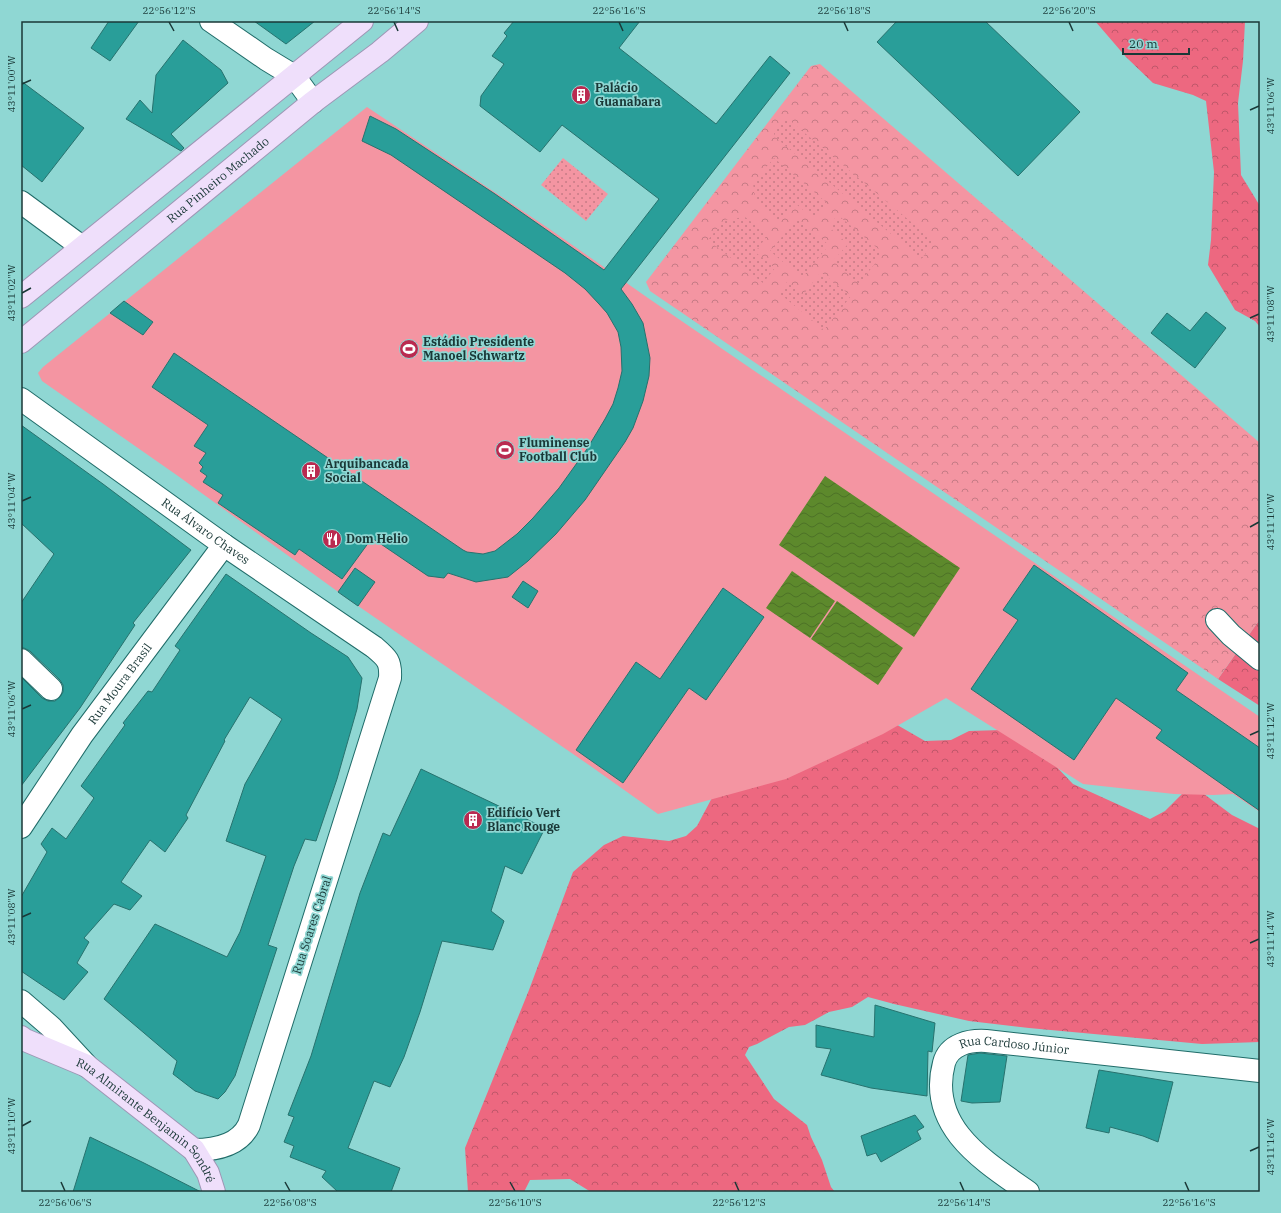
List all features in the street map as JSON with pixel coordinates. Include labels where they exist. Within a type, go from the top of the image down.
[{"type":"main road","points":[[21,297],[362,21]]},
{"type":"main road","name":"Rua Pinheiro Machado","points":[[21,342],[313,102],[380,52],[418,21]]},
{"type":"main road","points":[[21,1037],[87,1066]]},
{"type":"main road","name":"Rua Almirante Benjamin Sondré","points":[[87,1066],[194,1150],[207,1170],[212,1181],[214,1191]]},
{"type":"street","points":[[211,21],[266,59],[294,76],[313,102]]},
{"type":"street","points":[[21,202],[75,252]]},
{"type":"street","points":[[21,222],[50,242],[75,252]]},
{"type":"street","name":"Rua Álvaro Chaves","points":[[21,399],[224,544],[384,655],[390,662]]},
{"type":"street","name":"Rua Moura Brasil","points":[[21,827],[82,735],[224,544]]},
{"type":"street","points":[[1217,620],[1260,659]]},
{"type":"street","points":[[21,660],[52,689]]},
{"type":"street","name":"Rua Soares Cabral","points":[[194,1150],[216,1148],[231,1142],[246,1132],[249,1125],[390,678],[390,662]]},
{"type":"street","name":"Rua Almirante Benjamin Sondré","points":[[21,1002],[51,1027],[87,1066]]},
{"type":"street","name":"Rua Cardoso Júnior","points":[[1028,1192],[995,1169],[969,1148],[947,1116],[941,1094],[941,1076],[944,1061],[949,1052],[963,1043],[973,1040],[986,1041],[1260,1071]]},
{"type":"green space","points":[[1095,21],[1245,21],[1243,61],[1238,103],[1241,175],[1260,206],[1260,327],[1255,321],[1235,310],[1208,265],[1211,240],[1214,172],[1206,101],[1193,95],[1153,83],[1126,57]]},
{"type":"green space","points":[[820,64],[1260,443],[1260,619],[1218,679],[650,291],[646,282],[811,66]]},
{"type":"green space","name":"Fluminense Football Club","points":[[367,107],[551,230],[1260,717],[1260,812],[1233,794],[1174,794],[1083,784],[946,698],[883,734],[786,779],[658,814],[348,599],[178,476],[42,381],[38,373],[43,367]]},
{"type":"green space","points":[[784,118],[788,119],[935,242],[921,259],[775,137],[774,133]]},
{"type":"green space","points":[[563,158],[608,194],[586,221],[541,185]]},
{"type":"green space","points":[[774,158],[827,203],[814,219],[796,204],[780,222],[755,201],[753,183]]},
{"type":"green space","points":[[838,215],[883,253],[859,284],[833,261],[848,244],[828,226]]},
{"type":"green space","points":[[745,217],[768,235],[755,252],[775,268],[763,283],[708,240],[724,220]]},
{"type":"green space","points":[[797,219],[829,245],[802,278],[770,251]]},
{"type":"green space","points":[[821,272],[851,296],[824,330],[779,293],[787,282],[803,295]]},
{"type":"green space","points":[[1260,619],[1260,706],[1218,679]]},
{"type":"green space","points":[[828,685],[925,741],[951,740],[969,731],[1002,730],[1050,760],[1073,784],[1150,819],[1165,811],[1185,791],[1200,791],[1232,815],[1260,829],[1260,1042],[1202,1044],[1029,1028],[969,1021],[868,997],[852,1007],[829,1012],[805,1025],[789,1027],[749,1047],[745,1055],[774,1099],[807,1125],[822,1160],[831,1187],[835,1192],[591,1192],[570,1179],[530,1180],[524,1192],[468,1192],[465,1148],[529,990],[573,872],[604,845],[623,836],[669,841],[686,836],[697,826],[738,749]]},
{"type":"water","points":[[825,476],[960,568],[914,637],[779,545]]},
{"type":"water","points":[[792,571],[835,601],[810,638],[766,608]]},
{"type":"water","points":[[837,601],[903,648],[878,685],[811,639]]},
{"type":"building","points":[[109,21],[139,21],[110,61],[91,48]]},
{"type":"building","points":[[254,21],[315,21],[286,44]]},
{"type":"building","points":[[514,21],[640,21],[619,48],[716,124],[770,56],[790,73],[621,289],[643,323],[650,358],[649,376],[643,401],[633,428],[625,442],[585,500],[556,534],[528,561],[508,577],[476,582],[448,573],[444,578],[428,576],[372,538],[342,579],[299,549],[295,555],[218,503],[223,495],[203,482],[207,476],[200,471],[203,467],[199,463],[206,453],[194,446],[208,425],[152,387],[174,353],[467,552],[483,554],[495,551],[517,534],[533,518],[559,488],[587,449],[613,404],[622,371],[621,347],[618,332],[607,313],[599,304],[585,289],[565,273],[391,155],[362,141],[370,116],[396,129],[495,194],[604,270],[659,199],[562,125],[540,152],[480,106],[481,96],[504,64],[492,56],[507,36],[504,33]]},
{"type":"building","points":[[897,21],[985,21],[1080,112],[1018,176],[877,42]]},
{"type":"building","points":[[183,40],[221,70],[228,83],[171,134],[184,148],[181,151],[126,119],[140,100],[152,113],[156,75]]},
{"type":"building","points":[[21,81],[84,128],[42,182],[21,165]]},
{"type":"building","points":[[124,301],[153,322],[143,335],[110,313]]},
{"type":"building","points":[[1206,312],[1226,328],[1195,368],[1151,333],[1167,313],[1190,331]]},
{"type":"building","points":[[21,425],[191,550],[133,623],[135,625],[80,708],[21,786],[21,677],[42,698],[48,701],[55,701],[60,697],[63,692],[63,685],[60,680],[30,651],[21,648],[21,603],[54,554],[21,523]]},
{"type":"building","points":[[1034,565],[1188,673],[1176,690],[1260,748],[1260,811],[1156,738],[1162,730],[1116,698],[1074,760],[971,689],[1018,620],[1003,610]]},
{"type":"building","points":[[355,568],[375,582],[358,606],[338,592]]},
{"type":"building","points":[[226,574],[348,657],[362,678],[357,709],[337,779],[316,841],[305,839],[294,866],[268,945],[277,948],[235,1076],[225,1092],[218,1099],[195,1091],[173,1074],[177,1061],[104,999],[155,924],[227,957],[240,932],[266,856],[226,841],[245,784],[282,719],[250,697],[224,740],[225,741],[186,815],[188,818],[165,852],[150,840],[121,882],[142,896],[130,910],[114,904],[84,938],[89,942],[77,963],[88,972],[64,1000],[21,971],[21,897],[47,852],[41,844],[52,828],[66,839],[94,798],[81,786],[125,725],[123,723],[148,691],[152,692],[180,650],[175,646]]},
{"type":"building","points":[[523,581],[538,591],[528,608],[512,597]]},
{"type":"building","points":[[723,588],[764,617],[706,700],[689,688],[623,783],[576,750],[636,662],[660,679]]},
{"type":"building","points":[[421,769],[545,828],[522,874],[505,866],[491,911],[504,921],[493,950],[442,941],[404,1057],[390,1087],[374,1081],[348,1148],[400,1168],[391,1192],[338,1192],[322,1177],[326,1171],[290,1157],[294,1146],[284,1142],[294,1117],[288,1115],[311,1056],[360,893],[383,833],[390,836]]},
{"type":"building","points":[[875,1005],[935,1023],[932,1052],[928,1051],[927,1096],[871,1088],[821,1075],[831,1049],[816,1047],[816,1025],[874,1037]]},
{"type":"building","points":[[980,1053],[1007,1056],[1000,1102],[972,1103],[961,1101],[968,1055]]},
{"type":"building","points":[[1099,1070],[1173,1082],[1158,1142],[1143,1136],[1110,1127],[1109,1133],[1086,1128]]},
{"type":"building","points":[[915,1115],[924,1127],[917,1131],[921,1139],[881,1162],[876,1153],[867,1156],[861,1136]]},
{"type":"building","points":[[90,1137],[144,1163],[201,1192],[73,1192]]},
{"type":"place","name":"Palácio Guanabara","points":[[581,95]]},
{"type":"place","name":"Estádio Presidente Manoel Schwartz","points":[[409,349]]},
{"type":"place","name":"Fluminense Football Club","points":[[505,450]]},
{"type":"place","name":"Arquibancada Social","points":[[311,471]]},
{"type":"place","name":"Dom Helio","points":[[332,539]]},
{"type":"place","name":"Edifício Vert Blanc Rouge","points":[[473,820]]}]
